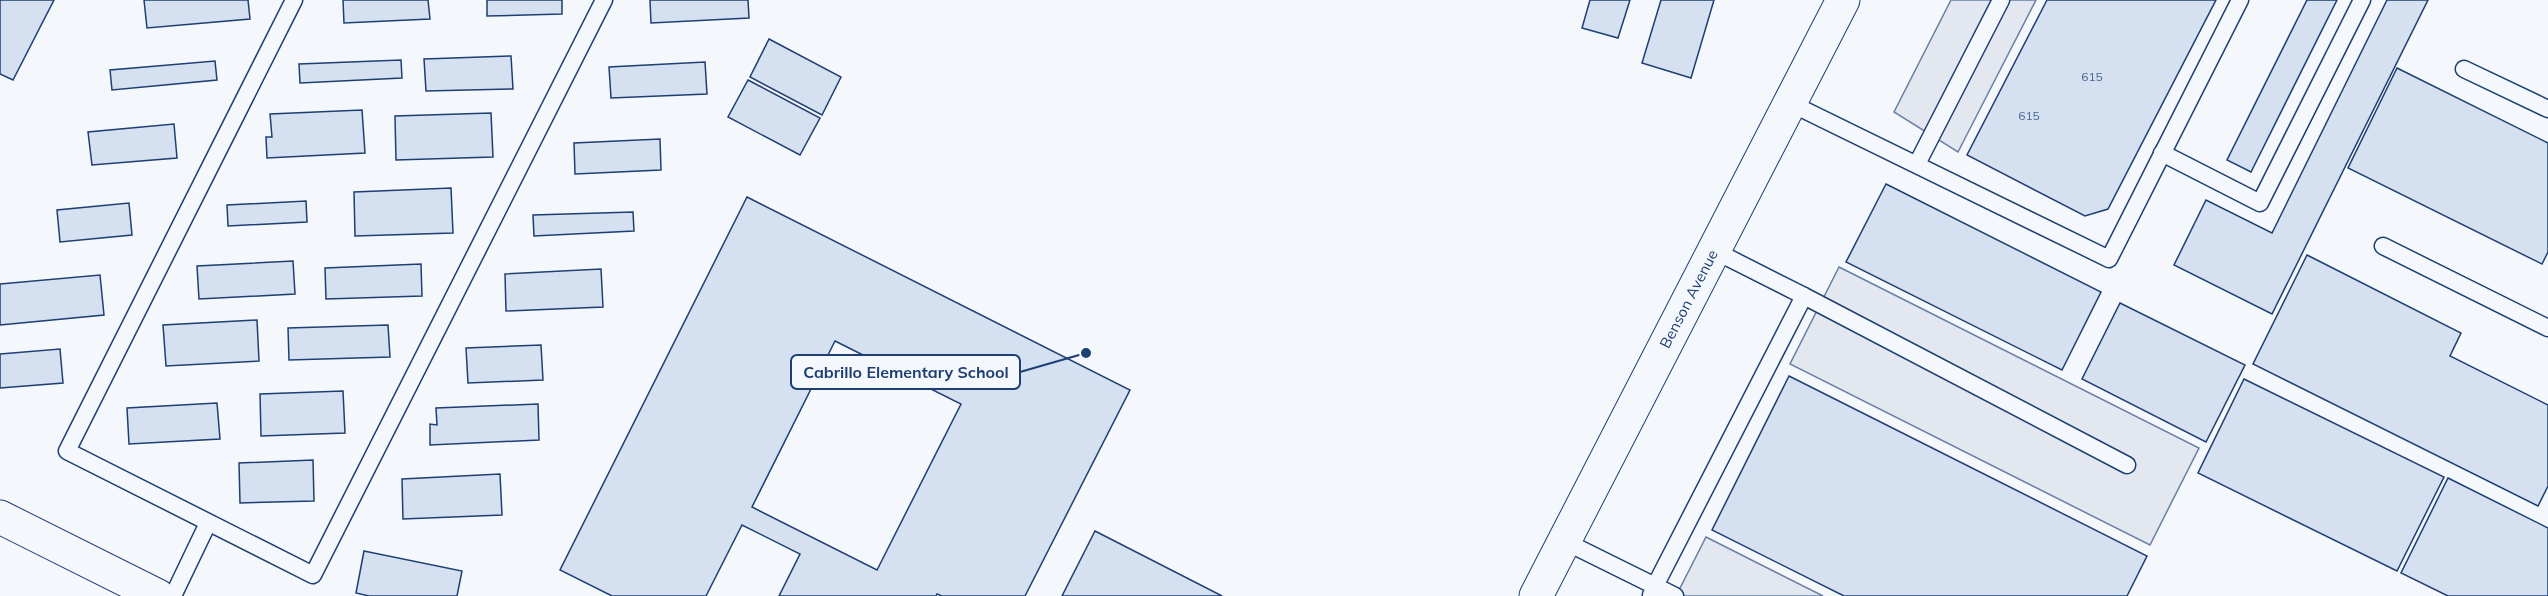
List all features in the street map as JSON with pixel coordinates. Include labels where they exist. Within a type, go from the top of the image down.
[{"type":"main road","name":"Benson Avenue","points":[[1536,596],[1790,103],[1836,2]]},
{"type":"main road","points":[[0,517],[158,596]]},
{"type":"lane","points":[[294,0],[67,451],[313,575],[604,0]]},
{"type":"lane","points":[[1917,164],[2001,0]]},
{"type":"lane","points":[[1790,103],[2109,259],[2240,0]]},
{"type":"lane","points":[[2162,153],[2260,203],[2362,0]]},
{"type":"lane","points":[[2464,69],[2548,109]]},
{"type":"lane","points":[[2383,246],[2548,328]]},
{"type":"lane","points":[[1715,251],[2127,465]]},
{"type":"lane","points":[[1653,591],[1804,296]]},
{"type":"lane","points":[[173,596],[208,523]]},
{"type":"lane","points":[[1564,541],[1653,591],[1675,596]]},
{"type":"shaded area","points":[[1951,0],[2036,0],[1958,152],[1894,112]]},
{"type":"shaded area","points":[[1839,267],[2199,448],[2150,545],[1790,364]]},
{"type":"shaded area","points":[[1706,537],[1823,596],[1676,596]]},
{"type":"building","points":[[0,0],[54,0],[13,80],[0,74]]},
{"type":"building","points":[[144,0],[248,0],[250,19],[147,28]]},
{"type":"building","points":[[343,0],[428,0],[430,19],[344,23]]},
{"type":"building","points":[[487,0],[562,0],[562,14],[487,16]]},
{"type":"building","points":[[650,0],[748,0],[749,18],[651,23]]},
{"type":"building","points":[[1590,0],[1630,0],[1618,38],[1582,28]]},
{"type":"building","points":[[1661,0],[1714,0],[1691,78],[1642,63]]},
{"type":"building","points":[[2047,0],[2216,0],[2108,209],[2085,216],[1967,155]]},
{"type":"building","points":[[2307,0],[2337,0],[2251,172],[2227,160]]},
{"type":"building","points":[[2387,0],[2428,0],[2272,314],[2174,265],[2206,200],[2272,233]]},
{"type":"building","points":[[769,39],[841,77],[822,115],[750,77]]},
{"type":"building","points":[[511,56],[513,89],[426,91],[424,59]]},
{"type":"building","points":[[401,60],[402,78],[300,83],[299,64]]},
{"type":"building","points":[[215,61],[217,80],[112,90],[110,70]]},
{"type":"building","points":[[705,62],[707,94],[611,98],[609,67]]},
{"type":"building","points":[[2397,68],[2548,143],[2548,252],[2542,264],[2348,168]]},
{"type":"building","points":[[748,80],[820,118],[800,155],[728,117]]},
{"type":"building","points":[[362,110],[365,153],[267,158],[266,137],[272,137],[270,114]]},
{"type":"building","points":[[491,113],[493,157],[396,160],[395,116]]},
{"type":"building","points":[[174,124],[177,158],[92,165],[88,132]]},
{"type":"building","points":[[660,139],[661,170],[575,174],[574,143]]},
{"type":"building","points":[[1886,184],[2101,292],[2062,370],[1846,262]]},
{"type":"building","points":[[451,188],[453,233],[355,236],[354,192]]},
{"type":"building","points":[[747,197],[1130,390],[1025,596],[942,596],[937,594],[936,596],[779,596],[800,554],[742,525],[706,596],[612,596],[560,570]],"holes":[[[835,341],[961,404],[877,570],[752,507]]]},
{"type":"building","points":[[306,201],[307,222],[228,226],[227,205]]},
{"type":"building","points":[[129,203],[132,235],[60,242],[57,210]]},
{"type":"building","points":[[633,212],[634,231],[534,236],[533,215]]},
{"type":"building","points":[[2307,255],[2461,333],[2450,356],[2548,405],[2548,486],[2538,506],[2253,364]]},
{"type":"building","points":[[293,261],[295,294],[199,299],[197,266]]},
{"type":"building","points":[[421,264],[422,296],[326,299],[325,268]]},
{"type":"building","points":[[601,269],[603,307],[506,311],[505,274]]},
{"type":"building","points":[[100,275],[104,315],[0,325],[0,284]]},
{"type":"building","points":[[2120,303],[2245,365],[2206,442],[2082,379]]},
{"type":"building","points":[[257,320],[259,361],[166,366],[163,325]]},
{"type":"building","points":[[388,325],[390,357],[289,360],[288,328]]},
{"type":"building","points":[[541,345],[543,380],[468,383],[466,348]]},
{"type":"building","points":[[60,349],[63,383],[0,388],[0,354]]},
{"type":"building","points":[[1789,376],[2147,556],[2127,596],[1844,596],[1712,530]]},
{"type":"building","points":[[2244,379],[2444,477],[2397,571],[2198,473]]},
{"type":"building","points":[[343,391],[345,433],[261,436],[260,394]]},
{"type":"building","points":[[217,403],[220,439],[129,444],[127,408]]},
{"type":"building","points":[[538,404],[539,440],[430,445],[430,424],[437,425],[436,408]]},
{"type":"building","points":[[313,460],[314,501],[240,503],[239,463]]},
{"type":"building","points":[[500,474],[502,515],[403,519],[402,479]]},
{"type":"building","points":[[2448,478],[2548,528],[2548,596],[2448,596],[2401,573]]},
{"type":"building","points":[[1095,531],[1222,596],[1062,596]]},
{"type":"building","points":[[364,551],[462,571],[457,596],[369,596],[356,593]]},
{"type":"place","name":"Cabrillo Elementary School","points":[[1086,353]]}]
